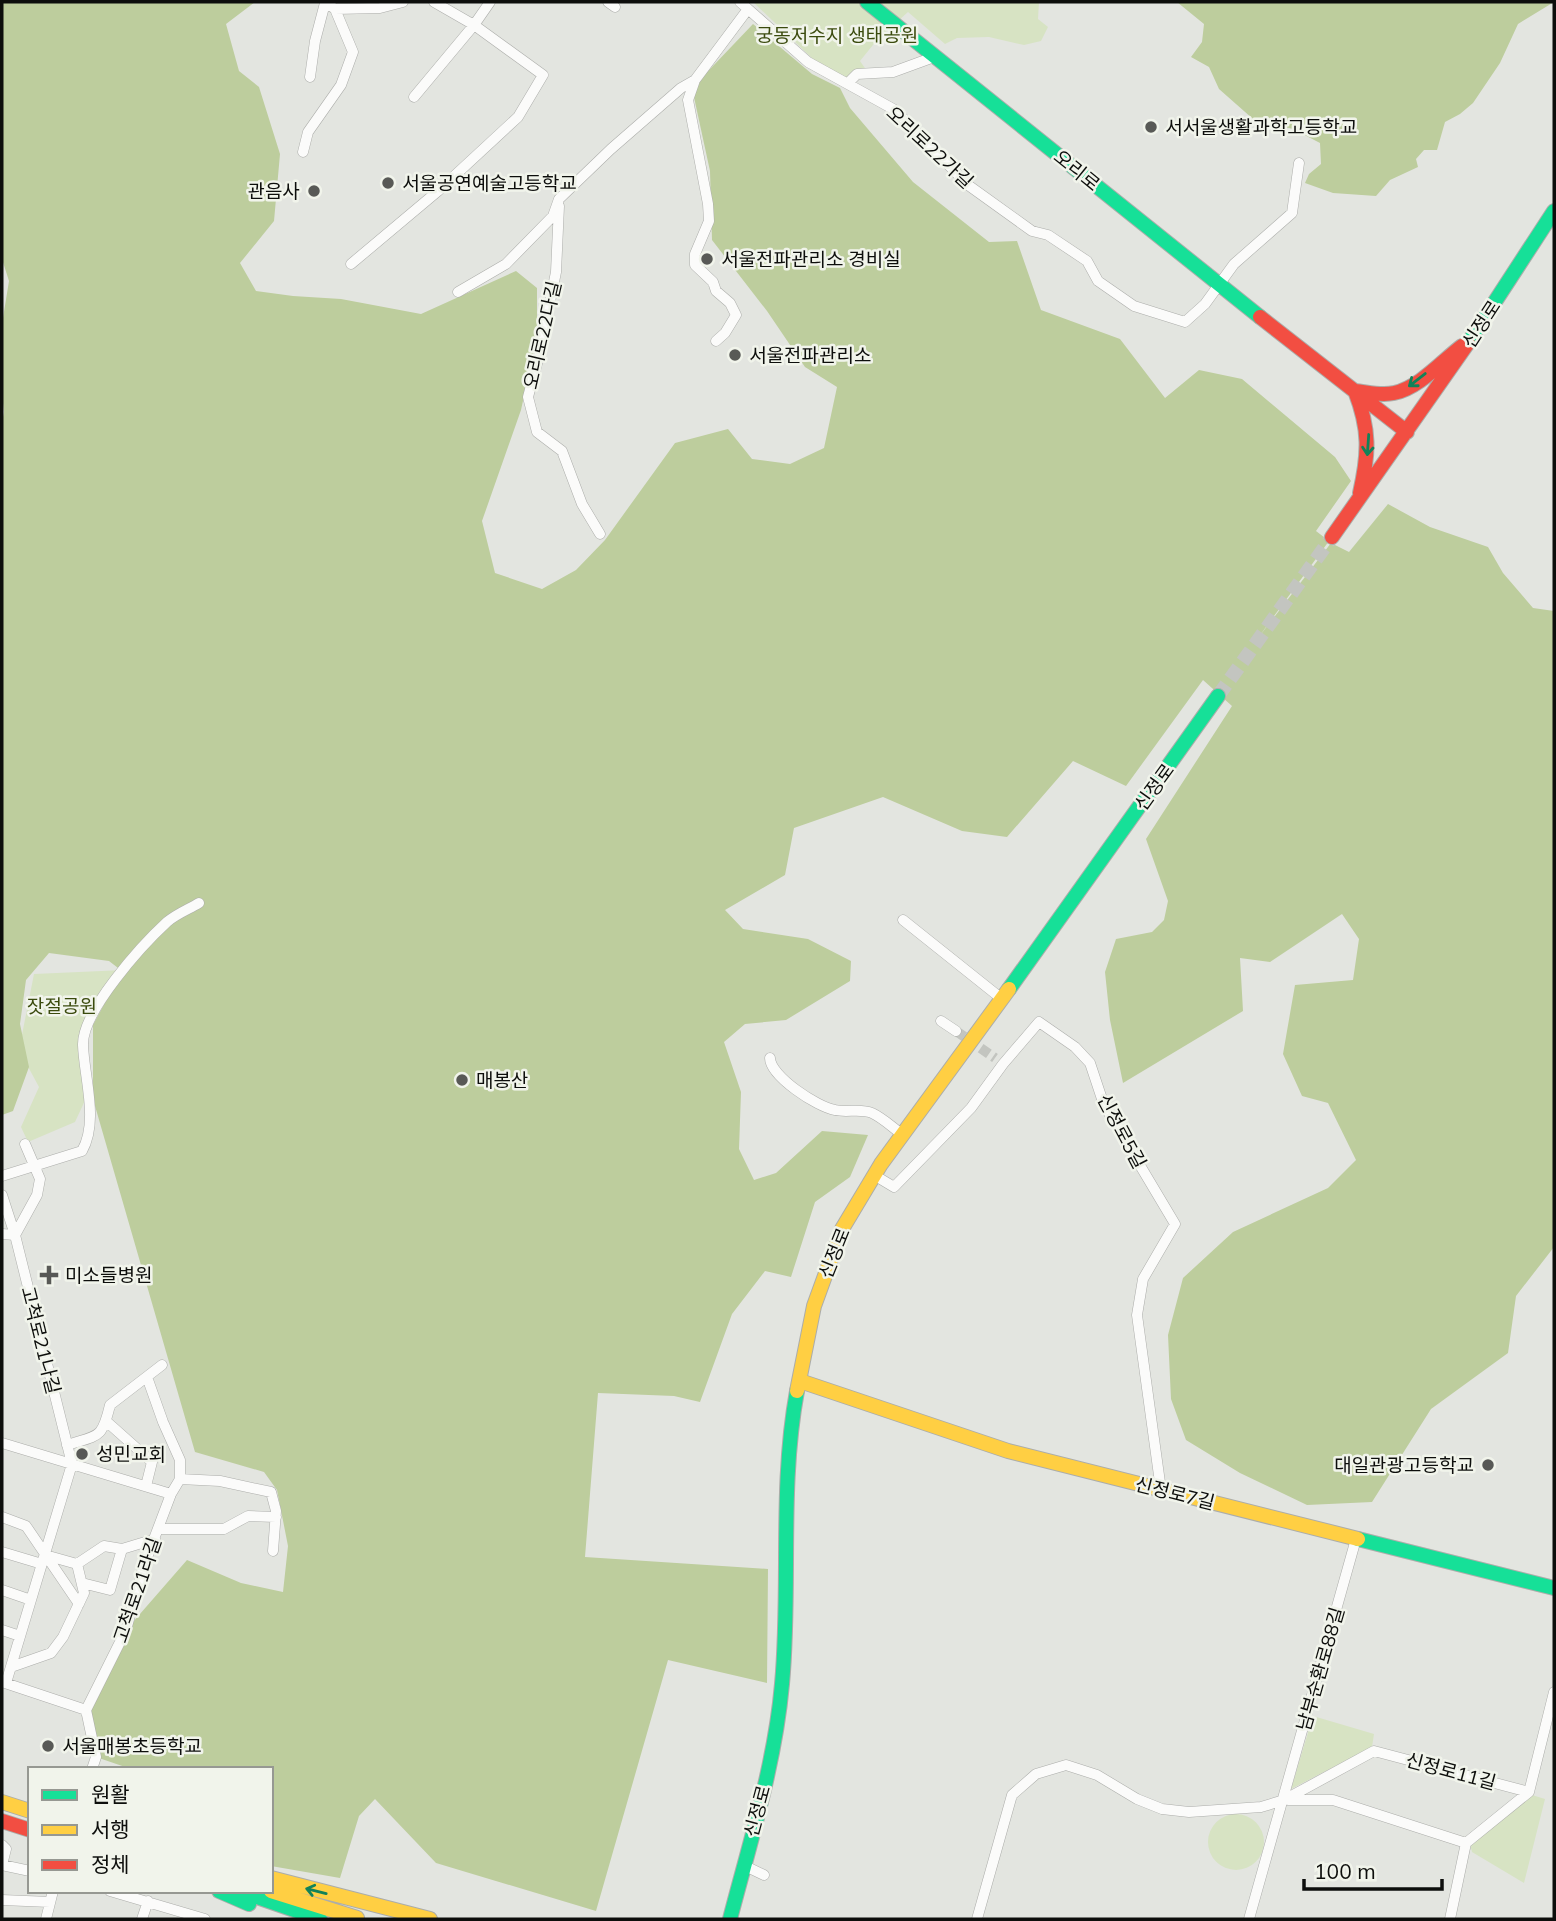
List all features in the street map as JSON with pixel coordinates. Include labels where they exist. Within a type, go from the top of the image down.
[{"type":"main road","name":"오리로","points":[[867,2],[1407,432]]},
{"type":"main road","name":"신정로","points":[[1332,537],[1469,342],[1554,211]]},
{"type":"main road","points":[[1358,500],[1366,467],[1369,435],[1355,391],[1384,394],[1407,388],[1469,342]]},
{"type":"main road","name":"신정로","points":[[730,1919],[767,1774],[782,1686],[786,1602],[787,1459],[814,1306],[842,1230],[874,1175],[1218,696]]},
{"type":"main road","name":"신정로7길","points":[[800,1381],[1008,1451],[1554,1588]]},
{"type":"main road","points":[[2,1802],[28,1810]]},
{"type":"main road","points":[[2,1821],[28,1829]]},
{"type":"main road","points":[[273,1879],[430,1919]]},
{"type":"main road","points":[[273,1892],[358,1919]]},
{"type":"main road","points":[[224,1893],[291,1919]]},
{"type":"main road","points":[[246,1893],[320,1919]]},
{"type":"street","points":[[310,78],[315,41],[325,3],[335,9],[380,8],[403,2]]},
{"type":"street","points":[[351,264],[438,191],[518,117],[543,75],[474,25],[434,2]]},
{"type":"street","points":[[414,97],[474,25],[489,2]]},
{"type":"street","points":[[716,341],[725,333],[736,315],[730,303],[716,291],[713,282],[695,265],[695,254],[709,221],[688,100],[695,80],[744,6]]},
{"type":"street","name":"오리로22가길","points":[[744,6],[808,62],[895,110],[968,185],[1032,231],[1048,235],[1087,261],[1098,281],[1134,306],[1185,322],[1205,304],[1218,284]]},
{"type":"street","points":[[303,152],[308,132],[341,85],[353,52],[335,9]]},
{"type":"street","points":[[848,83],[858,74],[893,72],[934,57]]},
{"type":"street","points":[[458,292],[506,264],[553,216],[559,199],[611,149],[681,88],[695,80]]},
{"type":"street","points":[[1218,284],[1234,264],[1292,213],[1299,163]]},
{"type":"street","name":"오리로22다길","points":[[559,199],[556,272],[528,397],[537,432],[562,451],[582,504],[600,534]]},
{"type":"street","points":[[2,1175],[82,1151],[88,1142],[89,1088],[83,1043],[89,1021],[106,990],[168,921],[199,903]]},
{"type":"street","points":[[903,920],[1002,999]]},
{"type":"street","points":[[941,1021],[956,1031]]},
{"type":"street","name":"신정로5길","points":[[874,1175],[894,1187],[971,1108],[999,1061],[1039,1022],[1075,1048],[1090,1063],[1104,1105],[1175,1224],[1143,1279],[1137,1315],[1161,1490]]},
{"type":"street","points":[[770,1058],[770,1065],[776,1074],[826,1108],[871,1112],[903,1135]]},
{"type":"street","points":[[2,1234],[15,1234],[37,1195],[40,1179],[25,1144]]},
{"type":"street","name":"고척로21나길","points":[[2,1195],[15,1234],[72,1464]]},
{"type":"street","points":[[67,1445],[99,1435],[110,1405],[162,1365]]},
{"type":"street","points":[[147,1377],[180,1460],[180,1479],[220,1481],[271,1492],[276,1517],[274,1551]]},
{"type":"street","points":[[106,1421],[152,1462],[146,1486]]},
{"type":"street","points":[[2,1445],[171,1494]]},
{"type":"street","points":[[72,1464],[11,1667],[4,1682],[86,1710],[96,1757],[93,1767]]},
{"type":"street","name":"고척로21라길","points":[[86,1710],[126,1630],[143,1568],[171,1494],[180,1479]]},
{"type":"street","name":"고척로21라길","points":[[157,1534],[224,1529],[248,1516],[276,1517]]},
{"type":"street","points":[[2,1517],[26,1526],[43,1559],[79,1604]]},
{"type":"street","points":[[2,1552],[77,1564],[104,1546],[121,1549],[157,1534]]},
{"type":"street","name":"남부순환로88길","points":[[1250,1919],[1356,1539]]},
{"type":"street","points":[[82,1583],[110,1590],[121,1549]]},
{"type":"street","points":[[11,1667],[51,1653],[62,1637],[85,1593],[77,1564]]},
{"type":"street","points":[[2,1590],[31,1600]]},
{"type":"street","points":[[2,1630],[20,1636]]},
{"type":"street","points":[[1450,1919],[1466,1843],[1529,1791],[1554,1692]]},
{"type":"street","name":"신정로11길","points":[[1284,1800],[1374,1751],[1529,1791]]},
{"type":"street","points":[[977,1919],[1012,1795],[1036,1774],[1066,1765],[1097,1776],[1137,1799],[1162,1809],[1189,1812],[1261,1807],[1284,1800],[1333,1800],[1466,1843]]},
{"type":"street","points":[[2,1845],[6,1849],[2,1865],[28,1871]]},
{"type":"street","points":[[743,1865],[764,1875]]},
{"type":"street","points":[[118,1893],[205,1919]]},
{"type":"street","points":[[2,1900],[52,1897],[46,1919]]},
{"type":"street","points":[[142,1919],[148,1901]]},
{"type":"green space","points":[[2,2],[255,2],[226,24],[239,71],[259,87],[280,154],[274,221],[240,263],[256,291],[341,299],[421,314],[516,271],[537,288],[537,336],[521,410],[482,521],[495,573],[542,589],[576,570],[605,540],[675,443],[728,429],[752,459],[790,464],[824,448],[837,387],[805,367],[767,311],[712,240],[710,171],[692,88],[753,24],[812,74],[840,88],[850,108],[913,182],[989,242],[1017,241],[1041,310],[1120,339],[1165,398],[1199,370],[1242,379],[1335,457],[1351,481],[1316,531],[1329,541],[1258,638],[1331,543],[1349,552],[1388,504],[1430,527],[1488,547],[1503,573],[1533,608],[1554,611],[1554,1247],[1516,1296],[1508,1353],[1431,1409],[1372,1502],[1307,1505],[1240,1473],[1186,1440],[1171,1399],[1168,1335],[1183,1278],[1233,1232],[1328,1188],[1356,1160],[1328,1103],[1302,1096],[1283,1054],[1295,985],[1353,980],[1359,939],[1342,914],[1270,962],[1240,958],[1243,1011],[1123,1083],[1110,1020],[1105,972],[1116,939],[1152,932],[1164,920],[1168,901],[1146,839],[1232,706],[1203,680],[1126,786],[1073,761],[1007,837],[962,831],[883,797],[794,828],[785,875],[725,910],[743,929],[808,939],[851,961],[850,981],[786,1020],[745,1024],[724,1042],[741,1092],[739,1149],[754,1180],[776,1173],[822,1131],[868,1135],[850,1177],[815,1202],[791,1277],[765,1271],[732,1314],[700,1402],[674,1396],[598,1393],[585,1557],[768,1569],[767,1683],[668,1660],[596,1911],[436,1863],[375,1799],[359,1816],[340,1878],[273,1866],[273,1767],[125,1767],[96,1757],[86,1710],[126,1630],[187,1560],[241,1583],[283,1592],[288,1546],[277,1490],[264,1472],[195,1452],[93,1099],[93,1025],[122,971],[109,961],[49,953],[26,980],[20,1024],[29,1067],[13,1111],[2,1115],[2,324],[9,281],[2,259]]},
{"type":"green space","name":"궁동저수지 생태공원","points":[[753,2],[1039,2],[1038,19],[1048,27],[1041,41],[1024,45],[989,37],[957,38],[945,44],[908,12],[877,40],[860,61],[867,71],[846,80],[816,62]]},
{"type":"green space","points":[[1177,2],[1554,2],[1518,24],[1500,63],[1473,103],[1445,122],[1437,150],[1424,150],[1416,159],[1418,167],[1390,180],[1376,196],[1333,193],[1305,183],[1309,174],[1321,164],[1320,143],[1293,129],[1253,119],[1219,89],[1209,67],[1191,57],[1202,42],[1204,24]]},
{"type":"green space","name":"잣절공원","points":[[124,970],[95,1012],[79,1056],[89,1092],[75,1122],[28,1142],[21,1127],[39,1087],[19,1050],[34,974]]},
{"type":"green space","points":[[1313,1716],[1374,1734],[1372,1747],[1291,1789]]},
{"type":"green space","points":[[1532,1795],[1545,1799],[1524,1883],[1472,1852],[1470,1844]]},
{"type":"green space","points":[[1236,1814],[1247,1816],[1256,1822],[1262,1831],[1262,1853],[1256,1862],[1247,1868],[1236,1870],[1225,1868],[1216,1862],[1210,1853],[1208,1842],[1210,1831],[1216,1822],[1225,1816]]},
{"type":"tunnel","points":[[1218,696],[1332,537]]},
{"type":"tunnel","points":[[956,1031],[995,1058]]},
{"type":"traffic: fast","points":[[867,2],[1260,317]]},
{"type":"traffic: fast","points":[[1468,343],[1554,211]]},
{"type":"traffic: fast","points":[[1009,989],[1218,696]]},
{"type":"traffic: fast","points":[[730,1919],[761,1803],[779,1714],[786,1611],[788,1464],[797,1391]]},
{"type":"traffic: fast","points":[[1358,1539],[1554,1588]]},
{"type":"traffic: fast","points":[[224,1893],[249,1904]]},
{"type":"traffic: fast","points":[[246,1893],[320,1919]]},
{"type":"traffic: slow","points":[[797,1391],[814,1306],[842,1229],[881,1164],[1009,989]]},
{"type":"traffic: slow","points":[[800,1381],[1008,1451],[1358,1539]]},
{"type":"traffic: slow","points":[[2,1802],[28,1810]]},
{"type":"traffic: slow","points":[[273,1879],[430,1919]]},
{"type":"traffic: slow","points":[[273,1892],[357,1918]]},
{"type":"traffic: jam","points":[[1260,317],[1407,432]]},
{"type":"traffic: jam","points":[[1332,537],[1468,343]]},
{"type":"traffic: jam","points":[[1360,493],[1365,466],[1366,430],[1355,391],[1384,394],[1403,390],[1421,380],[1462,346]]},
{"type":"traffic: jam","points":[[2,1821],[28,1829]]},
{"type":"place","name":"서서울생활과학고등학교","points":[[1151,127]]},
{"type":"place","name":"서울공연예술고등학교","points":[[388,183]]},
{"type":"place","name":"관음사","points":[[314,191]]},
{"type":"place","name":"서울전파관리소 경비실","points":[[707,259]]},
{"type":"place","name":"서울전파관리소","points":[[735,355]]},
{"type":"place","name":"매봉산","points":[[462,1080]]},
{"type":"place","name":"미소들병원","points":[[49,1275]]},
{"type":"place","name":"성민교회","points":[[82,1454]]},
{"type":"place","name":"대일관광고등학교","points":[[1488,1465]]},
{"type":"place","name":"서울매봉초등학교","points":[[48,1746]]}]
